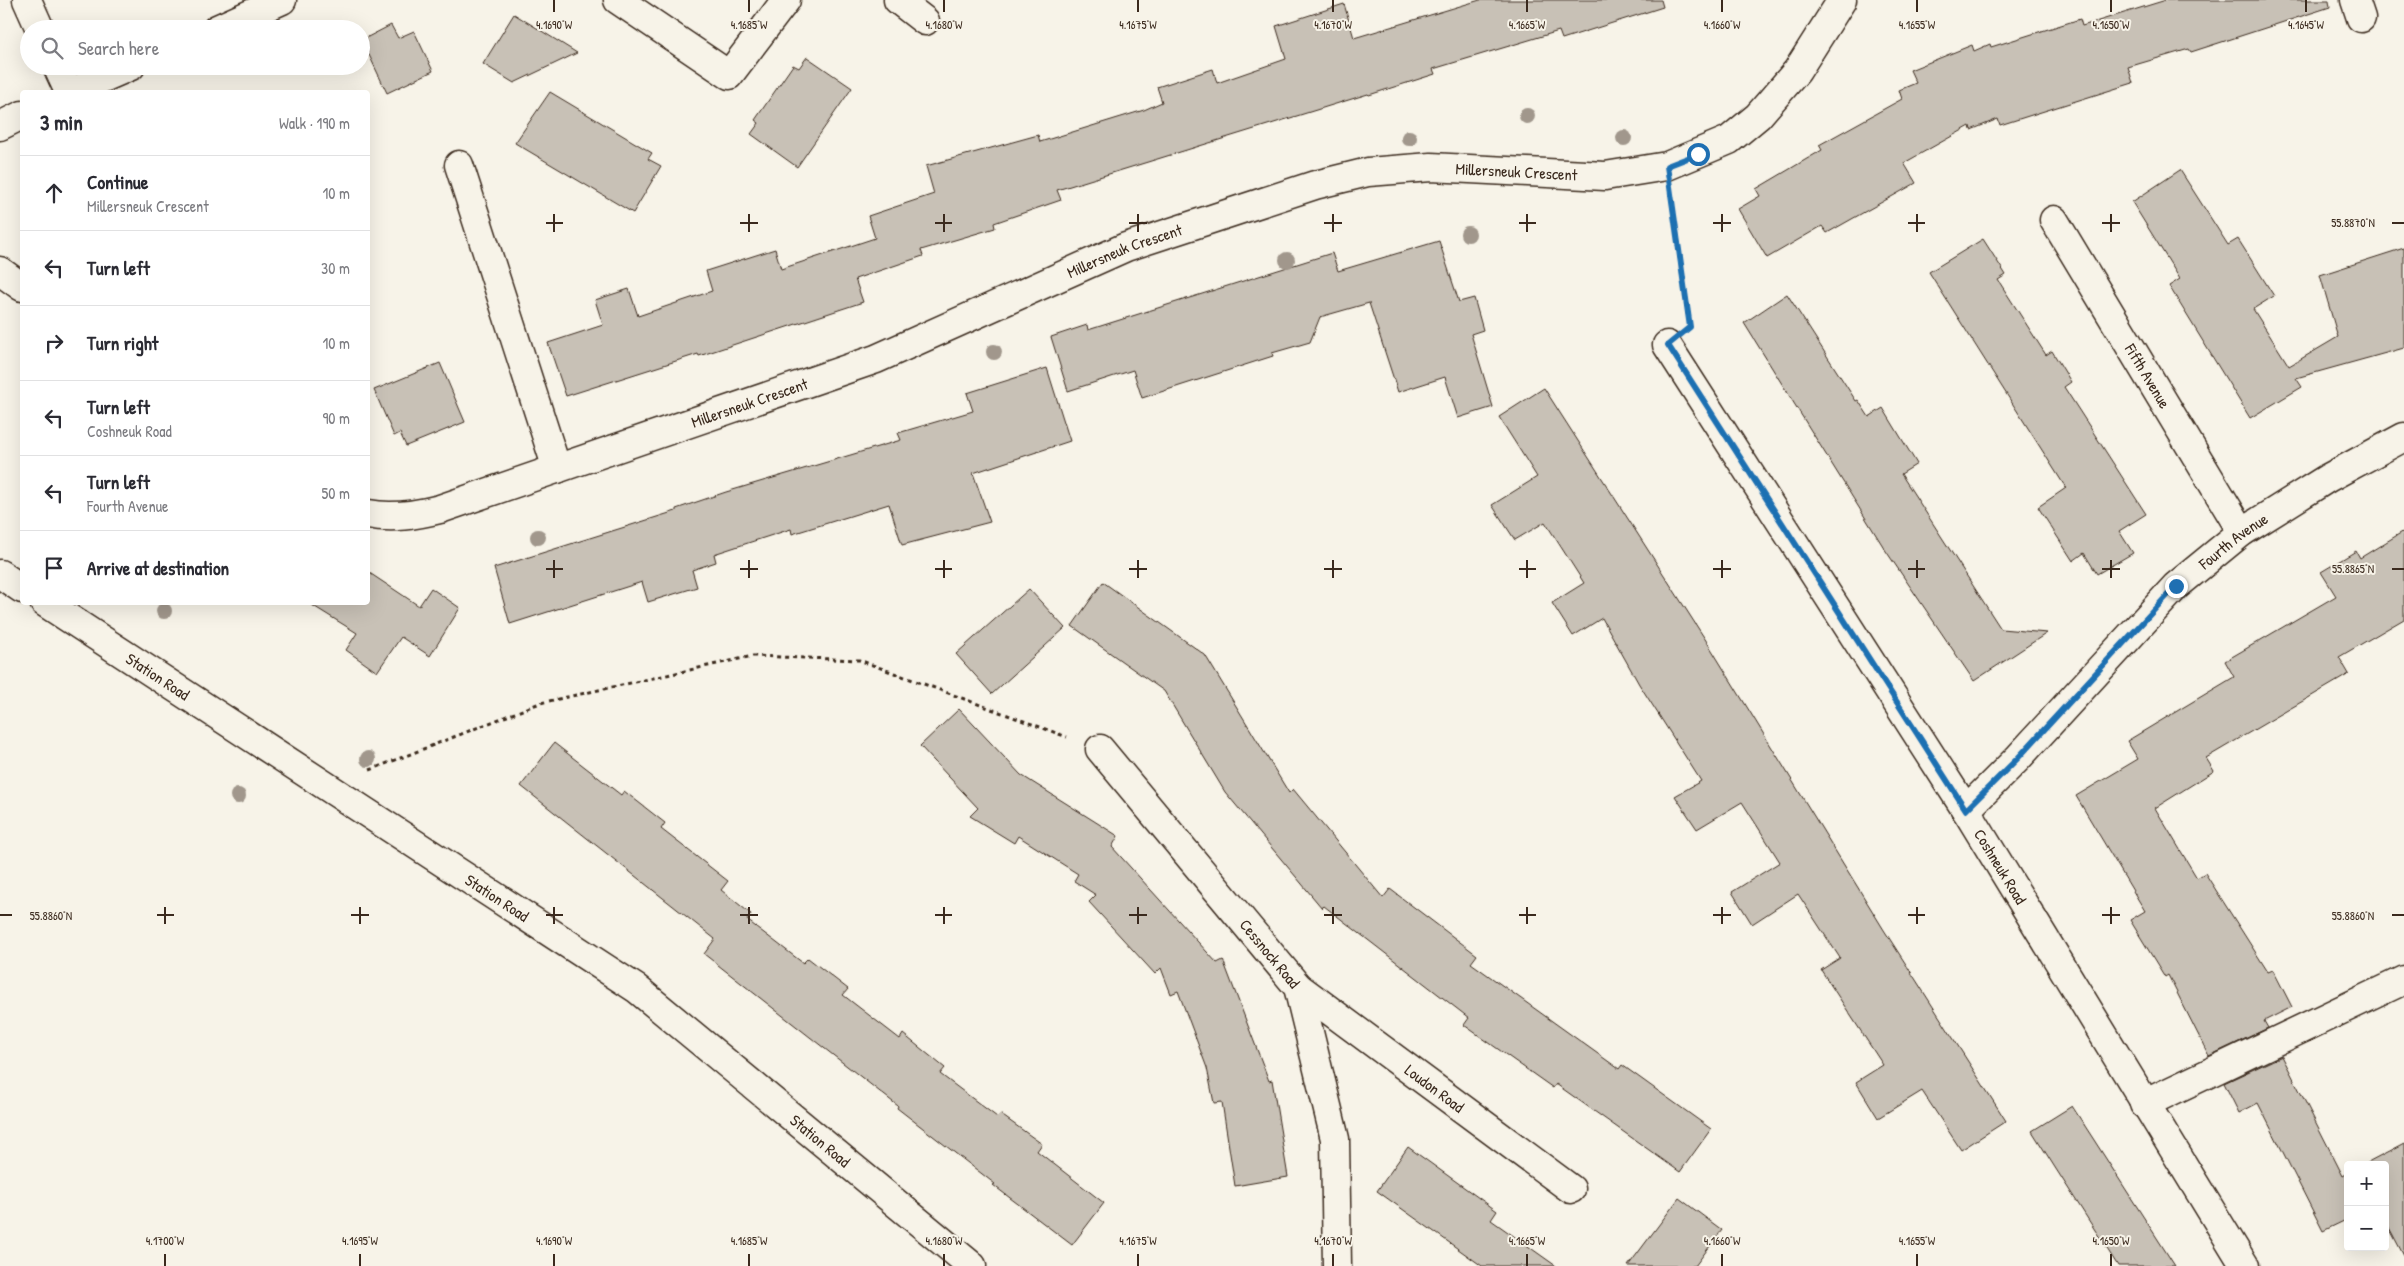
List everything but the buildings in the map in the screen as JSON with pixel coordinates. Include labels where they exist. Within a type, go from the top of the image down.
[{"type":"street","points":[[27,0],[36,20]]},
{"type":"street","points":[[237,20],[282,0]]},
{"type":"street","points":[[618,0],[729,75],[786,0]]},
{"type":"street","points":[[898,0],[925,21]]},
{"type":"street","name":"Millersneuk Crescent","points":[[370,514],[410,516],[440,510],[876,359],[1126,247],[1315,185],[1368,172],[1431,167],[1605,176],[1667,166],[1729,140],[1758,116],[1798,71],[1842,0]]},
{"type":"street","points":[[62,75],[69,90]]},
{"type":"street","points":[[75,90],[110,75]]},
{"type":"street","points":[[0,126],[20,116]]},
{"type":"street","points":[[459,165],[557,469]]},
{"type":"street","name":"Fifth Avenue","points":[[2054,220],[2242,532]]},
{"type":"street","points":[[0,271],[20,286]]},
{"type":"street","name":"Coshneuk Road","points":[[1668,345],[1966,810],[2144,1104],[2245,1266]]},
{"type":"street","name":"Fourth Avenue","points":[[1966,810],[2018,758],[2176,586],[2242,532],[2328,478],[2404,437]]},
{"type":"street","points":[[0,574],[20,588]]},
{"type":"street","name":"Station Road","points":[[49,605],[637,989],[972,1266]]},
{"type":"street","name":"Cessnock Road","points":[[1100,749],[1298,987],[1335,1139],[1337,1266]]},
{"type":"street","points":[[2144,1104],[2404,980]]},
{"type":"street","name":"Loudon Road","points":[[1298,987],[1571,1190]]},
{"type":"path","points":[[1667,166],[1690,327],[1668,345]]},
{"type":"path","points":[[327,787],[540,703],[753,656],[859,660],[1100,749]]},
{"type":"route","points":[[1698,154],[1667,166],[1690,327],[1668,345],[1966,810],[2018,758],[2176,586]]}]
